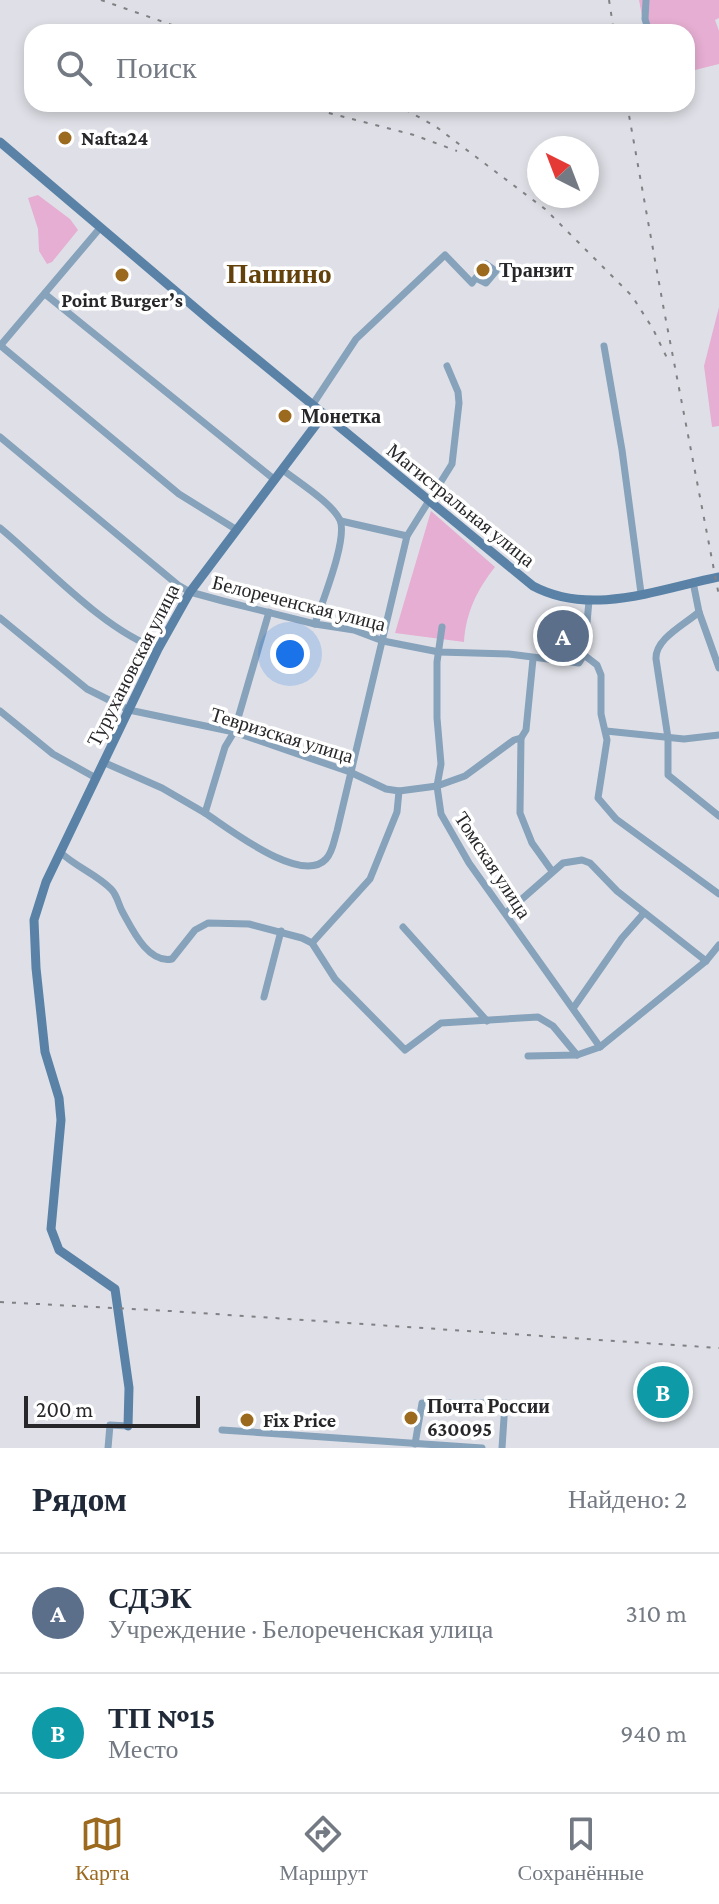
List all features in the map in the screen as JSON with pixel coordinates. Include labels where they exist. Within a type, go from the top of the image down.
[{"type":"street","points":[[646,0],[647,24]]},
{"type":"street","name":"Магистральная улица","points":[[0,142],[533,586],[561,598],[589,601],[719,577]]},
{"type":"street","points":[[100,228],[0,346],[179,494],[237,530]]},
{"type":"street","points":[[313,404],[356,339],[445,255],[472,283],[476,278]]},
{"type":"street","points":[[45,294],[275,480]]},
{"type":"street","points":[[604,346],[641,593]]},
{"type":"street","points":[[103,762],[162,788],[289,864],[316,865],[323,862],[331,850],[407,536],[452,464],[459,403],[458,392],[447,366]]},
{"type":"street","name":"Турухановская улица","points":[[128,1426],[129,1388],[115,1289],[59,1250],[51,1229],[61,1120],[59,1098],[45,1052],[34,920],[52,868],[158,649],[190,592],[324,414]]},
{"type":"street","name":"Белореченская улица","points":[[0,437],[190,592],[315,624],[354,630],[383,641],[439,652],[497,653],[579,663],[584,655]]},
{"type":"street","points":[[283,470],[333,510],[341,521],[341,538],[315,624]]},
{"type":"street","points":[[341,521],[407,536]]},
{"type":"street","points":[[0,528],[124,633],[137,642],[158,649]]},
{"type":"street","points":[[693,582],[699,612],[719,668]]},
{"type":"street","points":[[589,601],[584,655],[601,670],[601,714],[606,731],[606,760],[598,798],[616,819],[719,894]]},
{"type":"street","points":[[205,813],[225,747],[234,732],[269,612]]},
{"type":"street","points":[[699,612],[661,640],[655,651],[668,738],[668,775],[719,816]]},
{"type":"street","name":"Тевризская улица","points":[[0,618],[87,689],[129,710],[234,732],[350,772],[386,789],[399,791],[437,786],[465,776],[521,738]]},
{"type":"street","name":"Томская улица","points":[[442,627],[437,718],[441,764],[437,786],[441,814],[446,827],[600,1047]]},
{"type":"street","points":[[533,659],[526,730],[521,738],[520,813],[532,843],[552,871]]},
{"type":"street","points":[[0,711],[53,754],[96,778]]},
{"type":"street","points":[[606,731],[684,739],[719,735]]},
{"type":"street","points":[[312,943],[370,879],[397,812],[399,791]]},
{"type":"street","points":[[60,852],[114,892],[120,909],[148,951],[158,959],[172,959],[195,930],[208,923],[249,924],[281,931],[312,943],[335,979],[405,1050],[432,1028],[451,1021],[538,1017],[545,1019],[577,1055]]},
{"type":"street","points":[[506,913],[552,871],[571,860],[582,860],[590,863],[617,891],[706,961]]},
{"type":"street","points":[[574,1007],[644,913]]},
{"type":"street","points":[[403,927],[487,1021]]},
{"type":"street","points":[[264,997],[281,931]]},
{"type":"street","points":[[528,1056],[577,1055],[600,1047],[706,961],[719,945]]},
{"type":"street","points":[[415,1444],[422,1403],[505,1403],[502,1448]]},
{"type":"street","points":[[108,1448],[110,1425],[128,1426]]},
{"type":"street","points":[[222,1430],[482,1448]]},
{"type":"shaded area","points":[[639,0],[719,0],[719,18],[715,20],[719,31],[719,64],[695,70],[695,24],[644,24]]},
{"type":"shaded area","points":[[38,195],[70,219],[78,230],[47,264],[39,251],[38,229],[28,198]]},
{"type":"shaded area","points":[[719,307],[719,426],[712,427],[704,366]]},
{"type":"shaded area","points":[[431,511],[495,567],[474,602],[464,642],[395,633]]},
{"type":"railway","points":[[101,0],[169,24]]},
{"type":"railway","points":[[609,0],[613,24]]},
{"type":"railway","points":[[325,112],[414,135],[457,151]]},
{"type":"railway","points":[[410,112],[435,126],[545,209],[632,296],[667,358]]},
{"type":"railway","points":[[628,112],[719,596]]},
{"type":"railway","points":[[0,1302],[719,1348]]},
{"type":"place","name":"Nafta24","points":[[65,138]]},
{"type":"place","name":"Транзит","points":[[483,270]]},
{"type":"place","name":"Point Burger’s","points":[[122,275]]},
{"type":"place","name":"Монетка","points":[[285,416]]},
{"type":"place","name":"СДЭК","points":[[563,636]]},
{"type":"place","name":"ТП №15","points":[[663,1392]]},
{"type":"place","name":"Почта России 630095","points":[[411,1418]]},
{"type":"place","name":"Fix Price","points":[[247,1420]]},
{"type":"district","name":"Пашино","points":[[279,273]]}]
